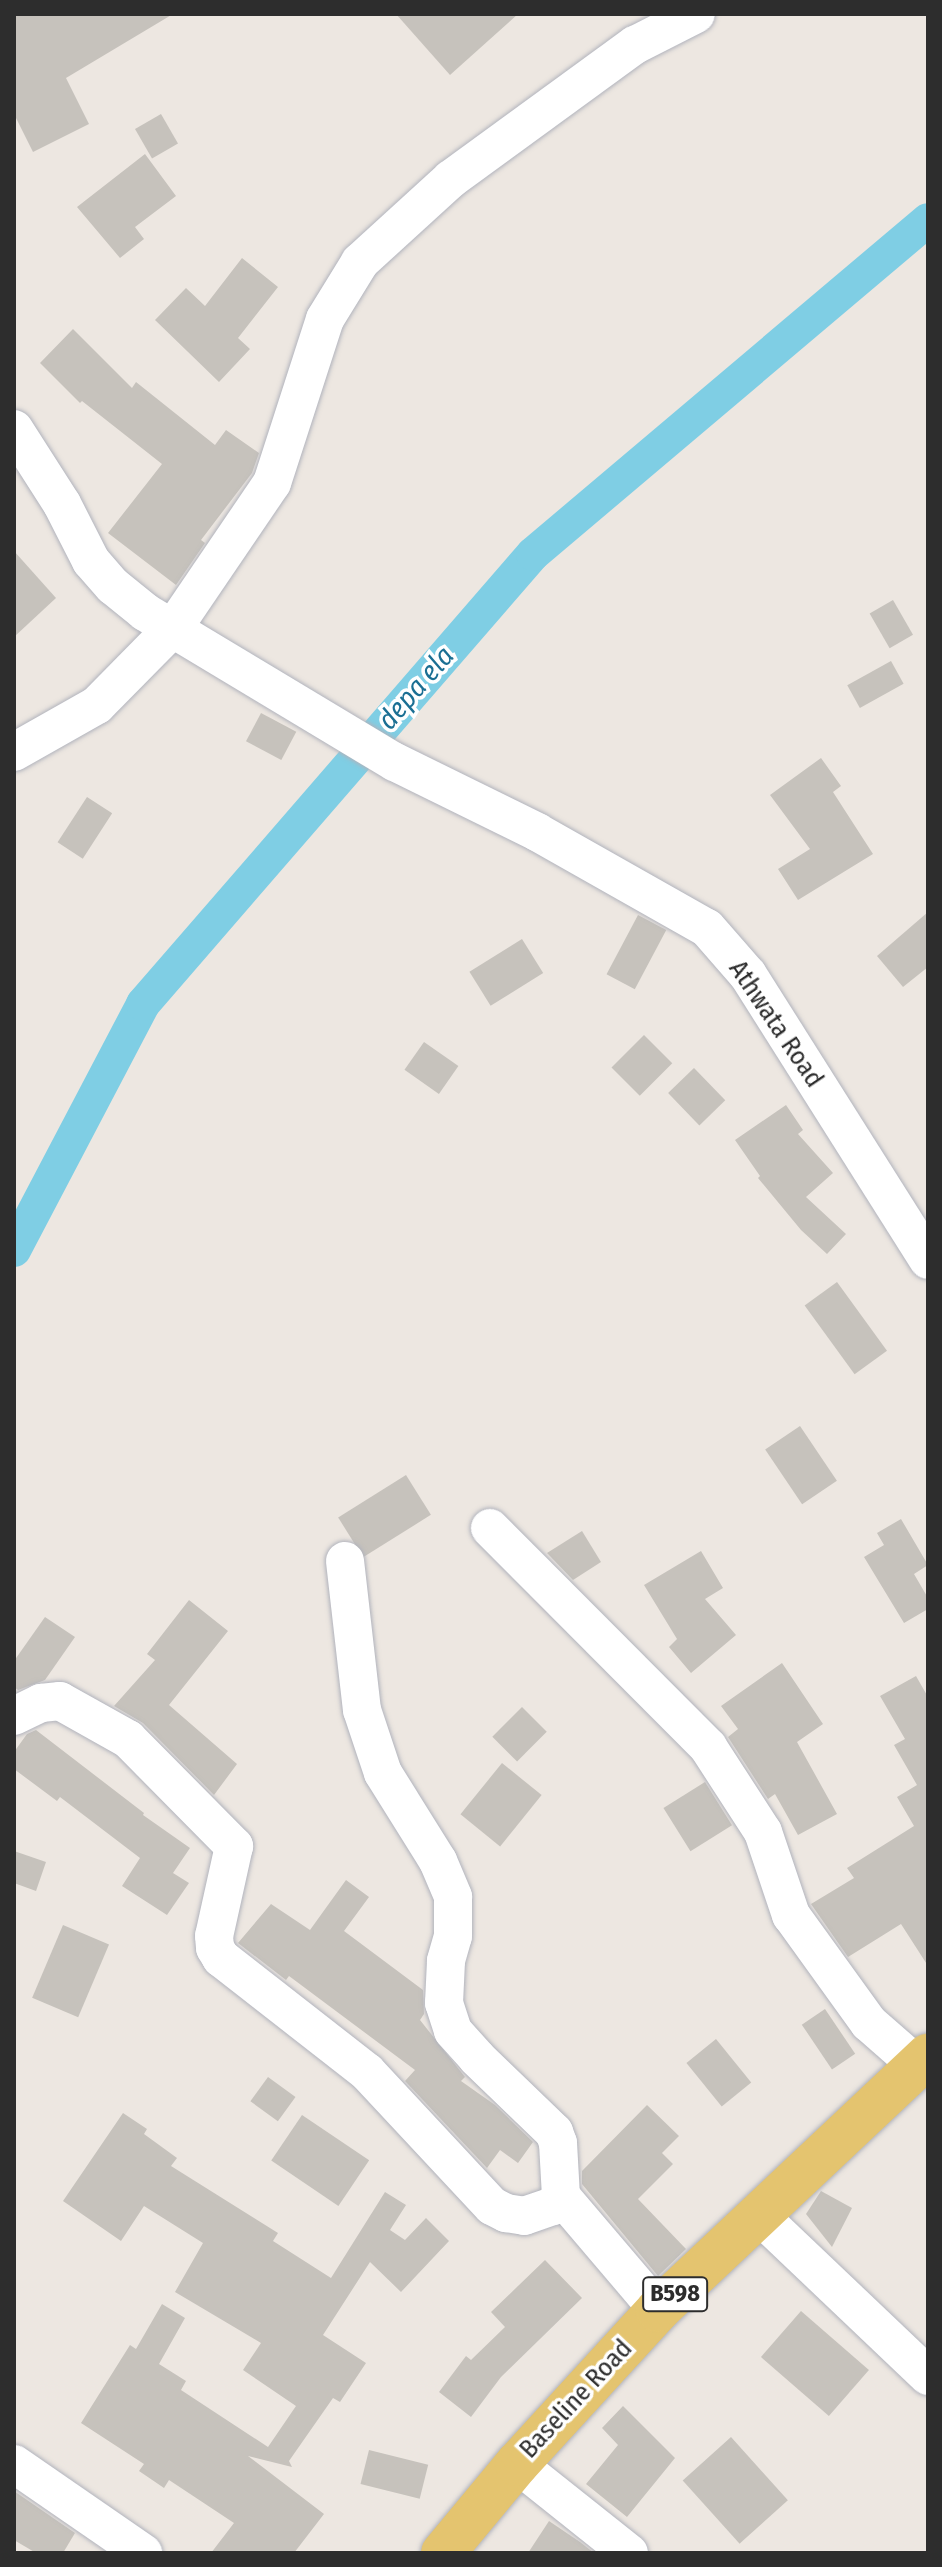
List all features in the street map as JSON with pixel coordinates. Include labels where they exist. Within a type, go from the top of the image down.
[{"type":"main road","name":"Baseline Road","points":[[443,2553],[517,2464],[658,2310],[922,2060]]},
{"type":"street","points":[[14,752],[97,705],[174,627],[272,483],[325,319],[360,262],[463,170],[635,45],[696,14]]},
{"type":"street","name":"Athwata Road","points":[[14,429],[62,504],[91,561],[113,586],[145,612],[395,762],[537,832],[707,928],[748,975],[928,1260]]},
{"type":"street","points":[[490,1528],[708,1747],[763,1832],[791,1915],[869,2023],[922,2060]]},
{"type":"street","points":[[345,1561],[362,1710],[383,1773],[438,1861],[453,1897],[453,1936],[446,1961],[444,2003],[453,2031],[554,2132],[558,2143],[561,2196],[658,2310]]},
{"type":"street","points":[[14,1716],[41,1703],[60,1701],[128,1739],[234,1846],[214,1936],[215,1948],[221,1958],[367,2072],[492,2206],[506,2213],[524,2216],[553,2206],[561,2196]]},
{"type":"street","points":[[760,2216],[928,2376]]},
{"type":"street","points":[[14,2464],[143,2553]]},
{"type":"street","points":[[517,2464],[629,2553]]},
{"type":"building","points":[[14,14],[173,14],[66,78],[89,124],[33,152],[14,114]]},
{"type":"building","points":[[396,14],[518,14],[450,75]]},
{"type":"building","points":[[161,114],[178,143],[152,158],[135,129]]},
{"type":"building","points":[[145,154],[176,196],[135,227],[144,239],[120,258],[77,207]]},
{"type":"building","points":[[242,258],[278,287],[238,338],[250,349],[219,382],[155,320],[186,288],[205,306]]},
{"type":"building","points":[[73,329],[132,388],[136,382],[215,445],[226,430],[259,453],[252,473],[201,540],[205,543],[176,585],[108,533],[162,464],[82,401],[80,403],[40,363]]},
{"type":"building","points":[[14,551],[56,598],[14,637]]},
{"type":"building","points":[[893,600],[913,635],[890,648],[870,614]]},
{"type":"building","points":[[891,661],[904,684],[860,708],[847,685]]},
{"type":"building","points":[[261,713],[296,732],[281,760],[246,741]]},
{"type":"building","points":[[821,758],[841,786],[833,792],[873,854],[798,900],[778,869],[810,849],[770,795]]},
{"type":"building","points":[[87,797],[112,813],[83,859],[58,842]]},
{"type":"building","points":[[928,912],[928,967],[903,987],[877,956]]},
{"type":"building","points":[[638,915],[666,930],[635,989],[607,974]]},
{"type":"building","points":[[522,939],[543,973],[491,1006],[469,972]]},
{"type":"building","points":[[644,1035],[672,1063],[640,1096],[611,1068]]},
{"type":"building","points":[[424,1042],[458,1066],[439,1094],[404,1070]]},
{"type":"building","points":[[694,1068],[725,1100],[699,1125],[668,1093]]},
{"type":"building","points":[[786,1105],[803,1130],[798,1134],[833,1173],[806,1197],[846,1234],[827,1254],[801,1230],[758,1178],[760,1176],[735,1140]]},
{"type":"building","points":[[837,1282],[887,1351],[855,1374],[805,1306]]},
{"type":"building","points":[[800,1426],[837,1481],[802,1504],[765,1449]]},
{"type":"building","points":[[406,1475],[431,1515],[363,1557],[338,1517]]},
{"type":"building","points":[[901,1519],[928,1565],[914,1574],[928,1598],[928,1609],[904,1623],[864,1557],[884,1545],[877,1533]]},
{"type":"building","points":[[582,1531],[601,1562],[573,1580],[547,1553]]},
{"type":"building","points":[[701,1551],[723,1588],[705,1599],[736,1635],[691,1673],[669,1647],[677,1639],[644,1585]]},
{"type":"building","points":[[189,1600],[228,1631],[169,1705],[237,1764],[214,1795],[143,1723],[114,1706],[155,1660],[147,1654]]},
{"type":"building","points":[[45,1617],[75,1637],[45,1680],[18,1690],[14,1687],[14,1661]]},
{"type":"building","points":[[782,1663],[823,1724],[797,1742],[837,1814],[798,1835],[775,1794],[768,1799],[728,1737],[738,1729],[721,1706]]},
{"type":"building","points":[[916,1676],[928,1697],[928,1966],[901,1924],[848,1957],[811,1904],[854,1878],[847,1868],[914,1826],[897,1797],[917,1785],[894,1745],[905,1739],[880,1696]]},
{"type":"building","points":[[522,1707],[547,1732],[517,1761],[492,1737]]},
{"type":"building","points":[[36,1730],[190,1848],[173,1873],[189,1883],[167,1915],[122,1886],[140,1858],[60,1797],[57,1801],[14,1769],[14,1752],[27,1734]]},
{"type":"building","points":[[502,1763],[542,1795],[500,1846],[460,1814]]},
{"type":"building","points":[[705,1782],[732,1825],[690,1851],[663,1808]]},
{"type":"building","points":[[14,1851],[46,1862],[36,1891],[14,1883]]},
{"type":"building","points":[[346,1880],[369,1897],[344,1931],[423,1990],[424,2014],[420,2020],[465,2077],[461,2081],[495,2105],[533,2142],[518,2163],[500,2150],[487,2168],[405,2081],[415,2070],[289,1976],[286,1980],[238,1943],[271,1904],[310,1930]]},
{"type":"building","points":[[63,1925],[109,1945],[78,2017],[32,1998]]},
{"type":"building","points":[[825,2009],[855,2054],[832,2069],[802,2025]]},
{"type":"building","points":[[716,2039],[751,2083],[722,2106],[686,2063]]},
{"type":"building","points":[[268,2077],[296,2097],[278,2121],[250,2101]]},
{"type":"building","points":[[647,2105],[679,2136],[662,2153],[673,2164],[638,2199],[686,2249],[658,2276],[582,2184],[582,2171]]},
{"type":"building","points":[[123,2113],[147,2129],[144,2134],[177,2158],[171,2166],[278,2233],[273,2241],[331,2278],[385,2192],[406,2205],[390,2230],[405,2240],[426,2218],[449,2241],[401,2292],[370,2262],[323,2335],[366,2363],[340,2402],[333,2398],[289,2461],[292,2467],[248,2456],[324,2514],[294,2553],[211,2553],[234,2523],[169,2480],[164,2488],[139,2471],[144,2464],[81,2423],[130,2345],[136,2349],[162,2304],[185,2318],[159,2364],[186,2381],[181,2390],[268,2447],[296,2406],[243,2370],[261,2343],[175,2292],[203,2243],[144,2206],[121,2241],[63,2201]]},
{"type":"building","points":[[302,2115],[369,2160],[338,2206],[271,2161]]},
{"type":"building","points":[[821,2191],[852,2208],[832,2247],[806,2214]]},
{"type":"building","points":[[545,2260],[582,2298],[501,2377],[471,2417],[439,2392],[466,2356],[471,2360],[505,2327],[491,2312]]},
{"type":"building","points":[[801,2311],[869,2370],[829,2416],[761,2357]]},
{"type":"building","points":[[623,2406],[675,2458],[627,2517],[586,2484],[618,2445],[602,2428]]},
{"type":"building","points":[[731,2437],[788,2500],[740,2544],[683,2480]]},
{"type":"building","points":[[369,2450],[428,2465],[420,2499],[361,2484]]},
{"type":"building","points":[[14,2491],[75,2533],[63,2553],[36,2553],[14,2540]]},
{"type":"building","points":[[549,2521],[580,2542],[594,2553],[528,2553]]},
{"type":"waterway","name":"depa ela","points":[[14,1250],[143,1004],[533,554],[928,220]]}]
